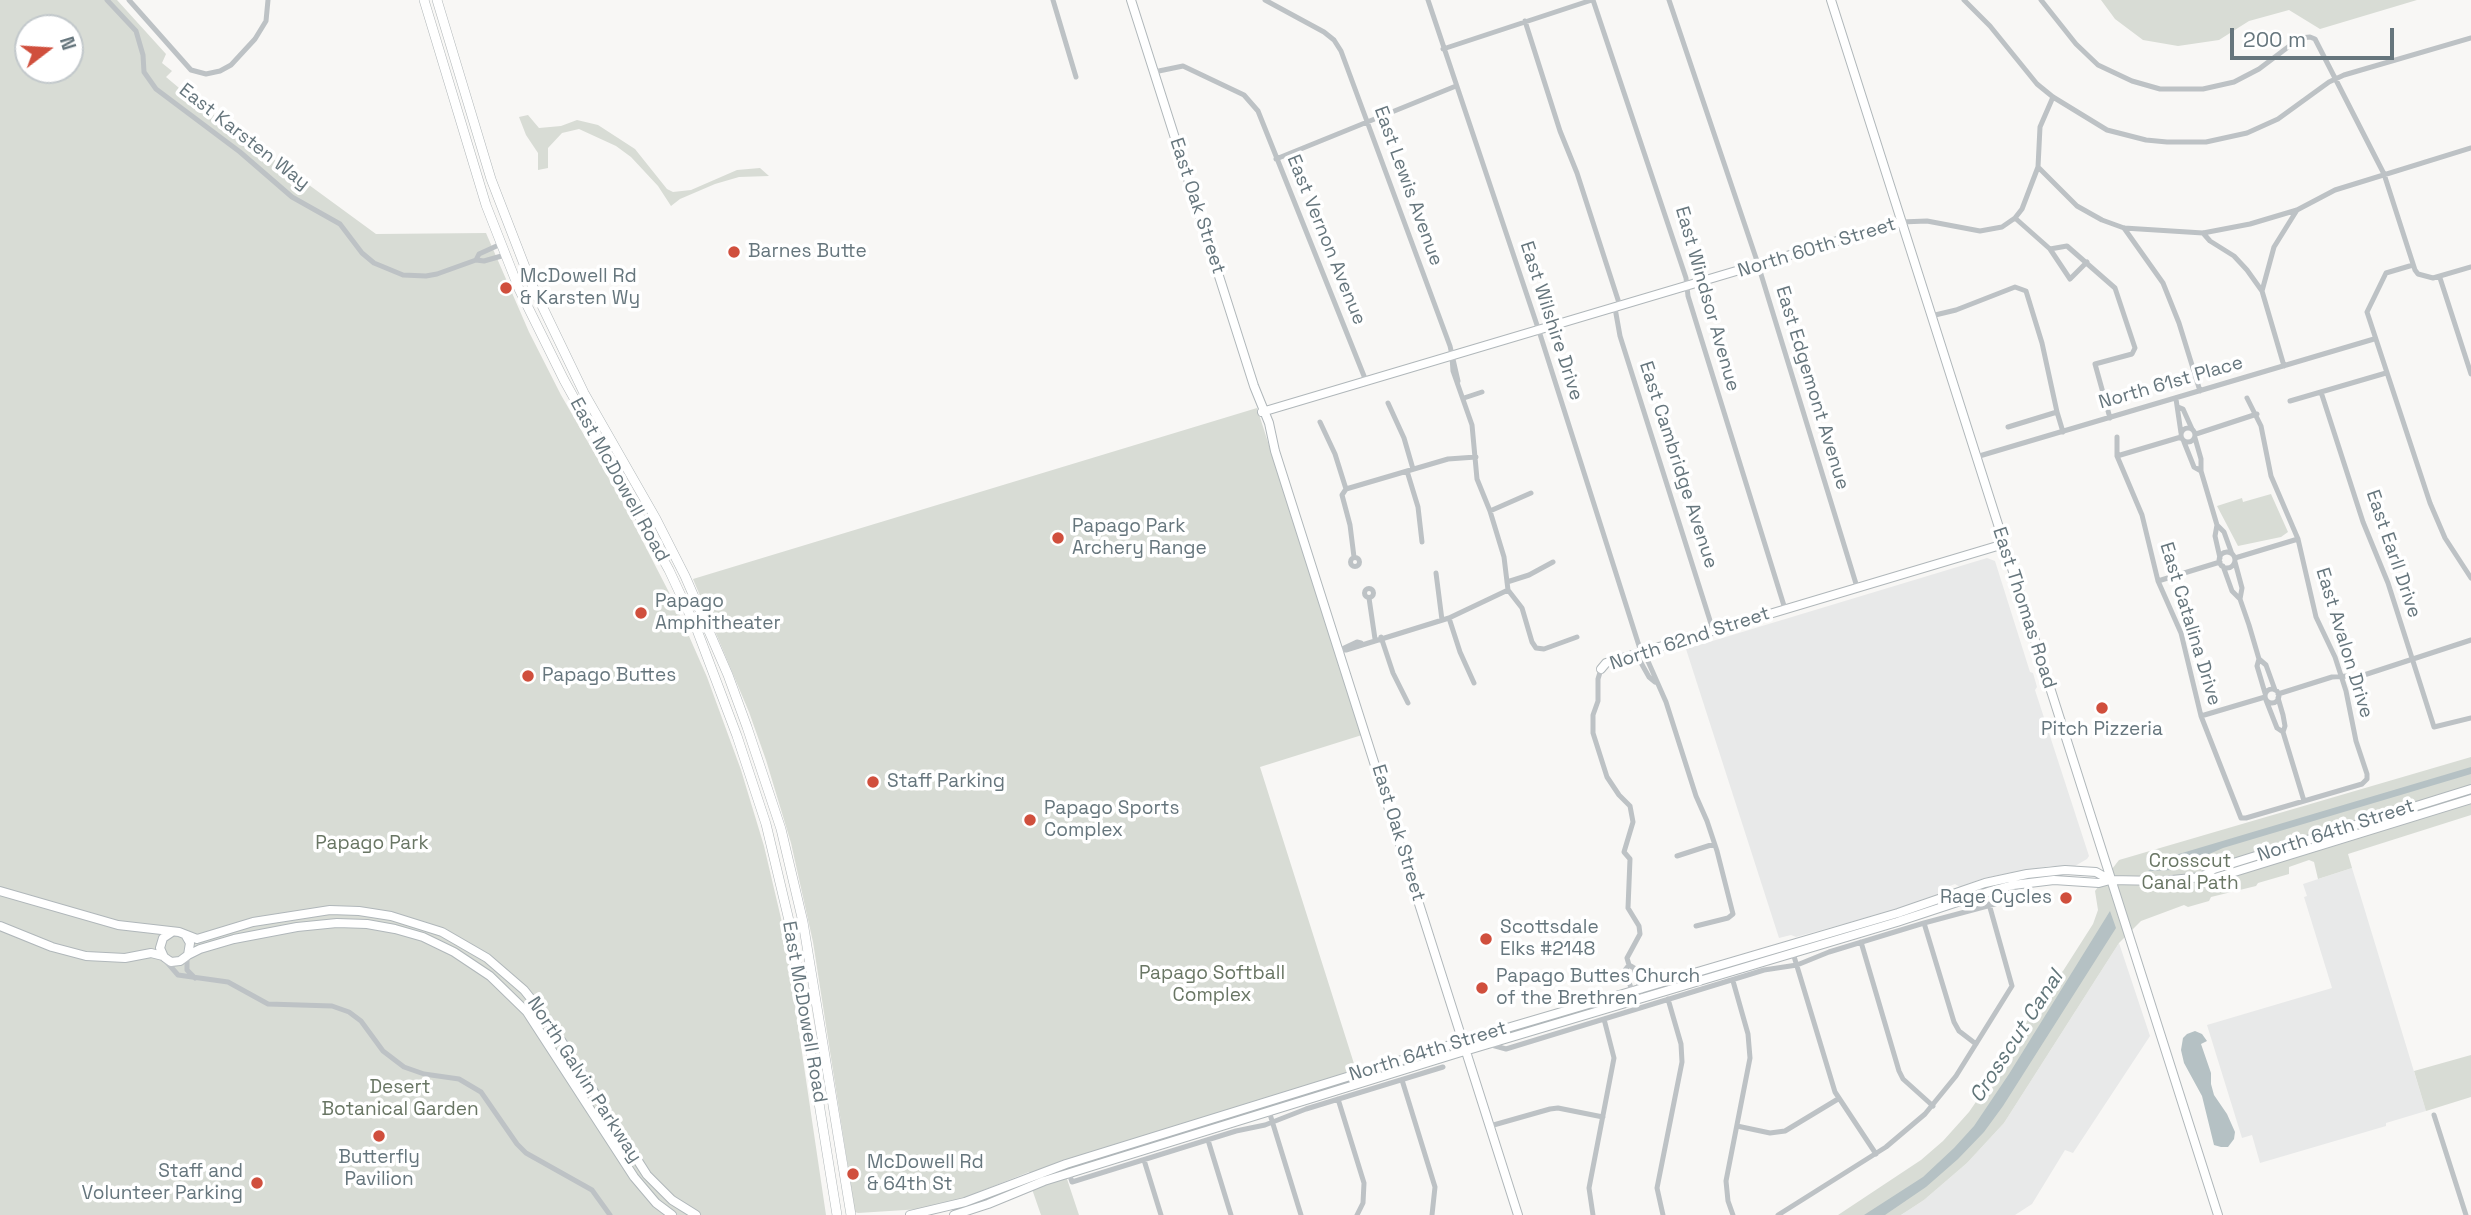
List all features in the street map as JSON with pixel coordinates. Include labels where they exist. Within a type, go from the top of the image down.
[{"type":"main road","name":"East McDowell Road","points":[[424,0],[470,157],[526,305],[674,580],[697,630],[741,746],[766,824],[791,929],[837,1215]]},
{"type":"main road","name":"East McDowell Road","points":[[437,0],[492,182],[546,318],[584,393],[656,519],[685,576],[728,675],[747,727],[781,829],[803,922],[850,1215]]},
{"type":"main road","name":"East Oak Street","points":[[1131,0],[1262,412],[1272,432],[1275,451],[1518,1215]]},
{"type":"main road","name":"East Thomas Road","points":[[1831,0],[2218,1215]]},
{"type":"main road","name":"North 60th Street","points":[[1262,412],[1902,222]]},
{"type":"main road","points":[[501,244],[514,253],[540,314],[546,318]]},
{"type":"main road","name":"North 62nd Street","points":[[1601,669],[1606,663],[2004,544]]},
{"type":"main road","name":"North 64th Street","points":[[2202,877],[2214,869],[2471,789]]},
{"type":"main road","name":"North 64th Street","points":[[910,1215],[978,1202],[1268,1107],[1792,949],[2027,874],[2065,870],[2096,872],[2110,880],[2128,881],[2214,878],[2471,799]]},
{"type":"main road","points":[[0,891],[118,925],[175,932],[186,936],[190,943],[188,956],[176,962],[151,953],[115,958],[86,956],[52,947],[0,926]]},
{"type":"main road","name":"North Galvin Parkway","points":[[186,936],[203,939],[253,922],[311,912],[342,910],[406,919],[453,937],[487,958],[524,990],[548,1020],[647,1175],[672,1200],[696,1215]]},
{"type":"main road","name":"North Galvin Parkway","points":[[188,956],[207,946],[234,939],[297,927],[337,923],[367,924],[401,931],[454,952],[490,976],[527,1012],[634,1177],[656,1203],[672,1215]]},
{"type":"main road","points":[[163,956],[160,948],[163,939],[175,932]]},
{"type":"main road","name":"North 64th Street","points":[[1464,1046],[1488,1044],[1637,994]]},
{"type":"main road","name":"North 64th Street","points":[[954,1215],[1066,1164],[1268,1107]]},
{"type":"street","name":"East Karsten Way","points":[[107,0],[136,31],[143,55],[144,72],[156,89],[240,152],[292,197],[340,224],[362,253],[374,263],[403,275],[426,276],[476,260],[484,261],[505,255]]},
{"type":"street","points":[[129,0],[191,70],[206,74],[231,65],[255,39],[266,21],[268,0]]},
{"type":"street","points":[[1053,0],[1076,77]]},
{"type":"street","name":"East Wilshire Drive","points":[[1428,0],[1539,331],[1642,652],[1640,661],[1648,675],[1656,682],[1666,702],[1714,844],[1732,914],[1728,918],[1696,926]]},
{"type":"street","points":[[1443,49],[1592,0]]},
{"type":"street","name":"East Windsor Avenue","points":[[1592,0],[1626,105],[1645,149],[1686,278],[1785,609]]},
{"type":"street","name":"East Edgemont Avenue","points":[[1669,0],[1758,265],[1857,587]]},
{"type":"street","points":[[1964,0],[1990,26],[2037,84],[2053,97],[2107,130],[2146,140],[2190,143],[2238,136],[2268,125],[2287,114],[2336,79],[2471,38]]},
{"type":"street","points":[[2041,0],[2076,44],[2098,65],[2132,81],[2160,89],[2203,89],[2234,82],[2259,69],[2300,38],[2310,37],[2319,45],[2384,174],[2418,274],[2440,278],[2471,267]]},
{"type":"street","name":"East Lewis Avenue","points":[[1268,1],[1324,32],[1334,40],[1341,51],[1452,356],[1451,364],[1472,425],[1477,479],[1504,557],[1508,590],[1522,608],[1536,648],[1544,649],[1577,637]]},
{"type":"street","name":"East Cambridge Avenue","points":[[1525,21],[1560,131],[1577,173],[1618,307],[1620,336],[1713,630]]},
{"type":"street","name":"East Vernon Avenue","points":[[1154,72],[1183,66],[1244,94],[1258,111],[1366,381]]},
{"type":"street","points":[[1276,159],[1456,86]]},
{"type":"street","points":[[2053,97],[2040,127],[2038,167],[2022,209],[2015,218],[2050,249],[2070,279],[2087,262]]},
{"type":"street","points":[[2038,167],[2077,206],[2102,220],[2124,228],[2203,233],[2250,224],[2297,210],[2335,190],[2471,148]]},
{"type":"street","points":[[2262,291],[2274,247],[2297,210]]},
{"type":"street","name":"North 60th Street","points":[[1902,222],[1927,221],[1975,231],[1989,231],[2002,227],[2015,218]]},
{"type":"street","points":[[2124,228],[2162,283],[2179,323],[2200,391]]},
{"type":"street","points":[[2203,233],[2210,241],[2234,256],[2262,291],[2284,366]]},
{"type":"street","name":"East Karsten Way","points":[[476,260],[479,254],[501,244]]},
{"type":"street","points":[[2050,249],[2067,246],[2115,288],[2135,348],[2132,354],[2095,364],[2110,418]]},
{"type":"street","points":[[2413,265],[2386,274],[2369,303],[2367,312],[2374,340],[2430,503],[2445,538],[2471,578]]},
{"type":"street","points":[[2440,278],[2471,374]]},
{"type":"street","points":[[1931,316],[1956,310],[2015,287],[2026,291],[2042,343],[2063,432]]},
{"type":"street","name":"North 61st Place","points":[[1976,457],[2374,340]]},
{"type":"street","points":[[2290,401],[2386,373]]},
{"type":"street","points":[[1464,398],[1482,392]]},
{"type":"street","name":"East Earll Drive","points":[[2320,392],[2363,522],[2388,583],[2434,727],[2471,718]]},
{"type":"street","name":"East Avalon Drive","points":[[2247,398],[2257,414],[2271,476],[2298,539],[2316,617],[2341,676],[2367,779]]},
{"type":"street","points":[[2176,399],[2182,437],[2194,467],[2200,471]]},
{"type":"street","points":[[1388,403],[1405,438],[1422,542]]},
{"type":"street","points":[[2178,407],[2183,409],[2194,434],[2201,459],[2200,471],[2217,526],[2215,536],[2221,562],[2232,591],[2240,599],[2259,659],[2266,665],[2277,694],[2285,726],[2283,732],[2304,801]]},
{"type":"street","points":[[2008,427],[2057,412]]},
{"type":"street","points":[[2182,437],[2190,443],[2194,434],[2257,414]]},
{"type":"street","points":[[1320,422],[1335,454],[1346,488],[1343,500],[1350,525],[1354,557]]},
{"type":"street","points":[[2117,456],[2182,437],[2186,428],[2194,434]]},
{"type":"street","name":"East Catalina Drive","points":[[2117,437],[2117,456],[2143,515],[2158,581],[2181,634],[2201,716],[2241,818]]},
{"type":"street","points":[[1346,488],[1448,459],[1476,457]]},
{"type":"street","points":[[1490,511],[1531,493]]},
{"type":"street","points":[[2217,526],[2224,532],[2234,558],[2242,588],[2240,599]]},
{"type":"street","points":[[2221,562],[2225,553],[2234,558],[2298,539]]},
{"type":"street","points":[[2158,581],[2221,562],[2230,567],[2234,558]]},
{"type":"street","points":[[1507,582],[1529,575],[1553,562]]},
{"type":"street","points":[[1436,573],[1445,619],[1474,683]]},
{"type":"street","points":[[1340,650],[1445,619],[1508,590]]},
{"type":"street","points":[[1369,598],[1378,638],[1408,703]]},
{"type":"street","points":[[2266,697],[2269,689],[2277,694],[2341,676],[2364,675],[2471,640]]},
{"type":"street","points":[[2259,659],[2257,666],[2266,697],[2277,728],[2283,732]]},
{"type":"street","name":"North 62nd Street","points":[[1601,669],[1598,701],[1593,715],[1593,733],[1607,777],[1630,806],[1633,822],[1624,852],[1630,859],[1628,908],[1639,926],[1640,934],[1627,958],[1629,965],[1634,968],[1637,994]]},
{"type":"street","points":[[2201,716],[2266,697],[2274,702],[2277,694]]},
{"type":"street","name":"North 64th Street","points":[[2241,818],[2362,784],[2367,779]]},
{"type":"street","points":[[1677,856],[1714,844]]},
{"type":"street","name":"North 64th Street","points":[[1488,1044],[1502,1049],[1764,970],[1797,965],[1924,923],[2021,897]]},
{"type":"street","points":[[1778,1215],[1876,1154],[1933,1106],[1948,1087],[2012,986],[1989,904]]},
{"type":"street","points":[[1924,923],[1954,1022],[1959,1031],[1976,1044]]},
{"type":"street","points":[[1861,942],[1899,1071],[1903,1079],[1933,1106]]},
{"type":"street","points":[[1792,949],[1838,1099],[1876,1154]]},
{"type":"street","points":[[163,956],[174,973],[182,977],[228,982],[259,1000],[274,1005],[332,1006],[349,1012],[361,1021],[383,1051],[404,1067],[424,1074],[450,1076],[472,1086],[488,1100],[517,1144],[542,1162],[592,1190],[610,1215]]},
{"type":"street","points":[[188,956],[187,970],[195,978]]},
{"type":"street","points":[[1732,981],[1748,1034],[1750,1058],[1726,1181],[1733,1215]]},
{"type":"street","points":[[1663,1215],[1657,1188],[1682,1062],[1681,1044],[1668,999]]},
{"type":"street","points":[[1593,1215],[1589,1188],[1614,1058],[1604,1018]]},
{"type":"street","name":"North 64th Street","points":[[1069,1173],[1072,1182],[1273,1122],[1306,1109],[1443,1067]]},
{"type":"street","points":[[1402,1080],[1435,1187],[1432,1215]]},
{"type":"street","points":[[1338,1099],[1364,1183],[1363,1203],[1357,1215]]},
{"type":"street","points":[[1737,1126],[1770,1133],[1785,1131],[1838,1099]]},
{"type":"street","points":[[1268,1107],[1301,1215]]},
{"type":"street","points":[[1490,1126],[1542,1110],[1558,1108],[1603,1117]]},
{"type":"street","points":[[2434,1115],[2466,1215]]},
{"type":"street","points":[[1208,1140],[1231,1215]]},
{"type":"street","points":[[1144,1160],[1161,1215]]},
{"type":"shaded area","points":[[1987,558],[1995,561],[2030,672],[2033,673],[2037,687],[2035,690],[2089,856],[2075,866],[2050,866],[1984,878],[1960,887],[1955,884],[1947,887],[1944,892],[1895,910],[1796,937],[1791,935],[1779,938],[1686,649]]},
{"type":"shaded area","points":[[2471,767],[2471,774],[2223,848],[2172,870],[2148,871],[2172,856]]},
{"type":"shaded area","points":[[2352,868],[2426,1111],[2386,1123],[2386,1126],[2260,1163],[2252,1135],[2242,1138],[2207,1025],[2332,988],[2304,897],[2307,896],[2303,884]]},
{"type":"shaded area","points":[[2110,911],[2116,928],[1984,1132],[1926,1187],[1885,1215],[1864,1215],[1923,1177],[1974,1126]]},
{"type":"shaded area","points":[[2119,943],[2150,1036],[2073,1153],[2065,1150],[2032,1204],[2015,1215],[1901,1215],[1924,1200],[1967,1163],[2004,1123]]},
{"type":"shaded area","points":[[2195,1031],[2202,1034],[2207,1041],[2201,1044],[2211,1073],[2214,1095],[2235,1132],[2228,1147],[2214,1145],[2202,1096],[2184,1063],[2181,1050],[2183,1038]]},
{"type":"green space","name":"Papago Park","points":[[0,0],[117,0],[166,54],[162,63],[172,71],[166,77],[197,103],[376,234],[486,233],[529,332],[561,395],[623,503],[674,602],[707,677],[741,770],[764,846],[784,931],[826,1215],[0,1215]]},
{"type":"green space","points":[[2101,0],[2417,0],[2320,29],[2289,10],[2249,21],[2219,40],[2178,46],[2143,40],[2115,19]]},
{"type":"green space","points":[[528,115],[539,128],[561,126],[577,120],[598,125],[635,149],[667,189],[673,192],[691,190],[737,170],[760,168],[769,176],[739,177],[715,184],[680,199],[671,206],[658,186],[631,157],[616,146],[579,129],[562,133],[548,148],[548,168],[538,170],[538,153],[526,135],[519,117]]},
{"type":"green space","name":"Papago Sports Complex","points":[[1257,408],[1362,735],[1260,767],[1356,1070],[1061,1161],[1079,1215],[1041,1215],[1029,1172],[951,1203],[921,1209],[855,1212],[813,942],[791,843],[749,712],[693,579]]},
{"type":"green space","points":[[2271,494],[2288,532],[2281,537],[2238,546],[2217,506],[2242,498],[2243,502]]},
{"type":"green space","name":"Crosscut Canal Path","points":[[2471,757],[2471,815],[2348,854],[2352,868],[2318,879],[2314,862],[2309,860],[2289,867],[2289,874],[2258,883],[2256,886],[2211,897],[2209,901],[2188,907],[2184,905],[2141,921],[2119,943],[2004,1123],[1967,1163],[1924,1200],[1901,1215],[1838,1215],[1921,1160],[1943,1141],[1969,1112],[2051,981],[2063,971],[2093,924],[2098,910],[2095,891],[2119,860]]},
{"type":"green space","points":[[2471,1055],[2471,1097],[2426,1111],[2414,1071]]},
{"type":"place","name":"Barnes Butte","points":[[734,252]]},
{"type":"place","name":"McDowell Rd & Karsten Wy","points":[[506,288]]},
{"type":"place","name":"Papago Park Archery Range","points":[[1058,538]]},
{"type":"place","name":"Papago Amphitheater","points":[[641,613]]},
{"type":"place","name":"Papago Buttes","points":[[528,676]]},
{"type":"place","name":"Pitch Pizzeria","points":[[2102,708]]},
{"type":"place","name":"Staff Parking","points":[[873,782]]},
{"type":"place","name":"Papago Sports Complex","points":[[1030,820]]},
{"type":"place","name":"Rage Cycles","points":[[2066,898]]},
{"type":"place","name":"Scottsdale Elks #2148","points":[[1486,939]]},
{"type":"place","name":"Papago Buttes Church of the Brethren","points":[[1482,988]]},
{"type":"place","name":"Butterfly Pavilion","points":[[379,1136]]},
{"type":"place","name":"McDowell Rd & 64th St","points":[[853,1174]]},
{"type":"place","name":"Staff and Volunteer Parking","points":[[257,1183]]},
{"type":"park label","name":"Papago Softball Complex","points":[[1212,985]]},
{"type":"park label","name":"Desert Botanical Garden","points":[[400,1099]]},
{"type":"water label","name":"Crosscut Canal","points":[[2017,1037]]}]
